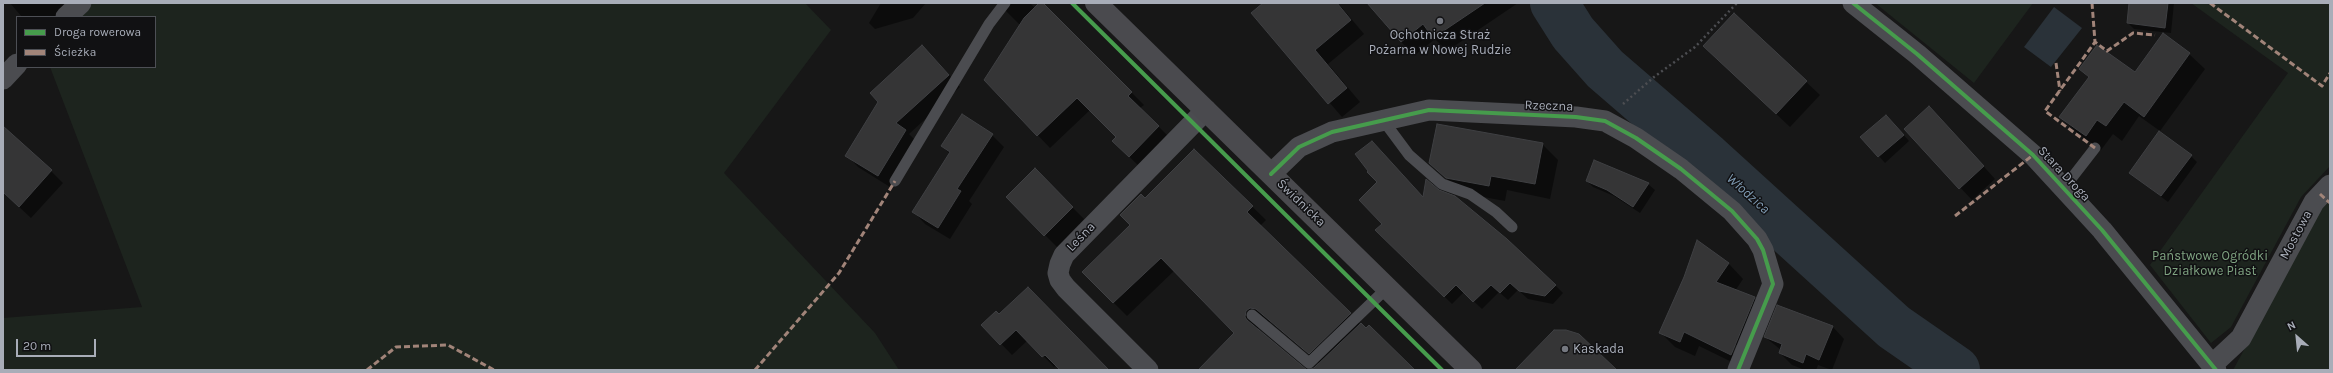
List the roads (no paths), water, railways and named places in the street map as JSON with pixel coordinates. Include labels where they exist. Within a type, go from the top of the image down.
[{"type":"street","points":[[67,16],[81,3]]},
{"type":"street","name":"Świdnicka","points":[[1096,3],[1470,370]]},
{"type":"street","name":"Stara Droga","points":[[1853,3],[1917,54],[2033,155],[2102,230],[2214,368]]},
{"type":"street","points":[[3,79],[16,65]]},
{"type":"street","name":"Leśna","points":[[1148,370],[1066,288],[1060,280],[1058,272],[1064,255],[1206,110]]},
{"type":"street","name":"Rzeczna","points":[[1271,174],[1299,147],[1332,132],[1429,110],[1576,117],[1605,121],[1636,138],[1680,169],[1745,224],[1757,239],[1767,261],[1772,284],[1738,370]]},
{"type":"street","name":"Mostowa","points":[[2214,368],[2241,338],[2314,202],[2330,185]]},
{"type":"lane","points":[[895,181],[990,24],[1005,3]]},
{"type":"lane","points":[[1383,120],[1409,155],[1442,184],[1470,194],[1496,212],[1512,227]]},
{"type":"lane","points":[[2064,188],[2095,148]]},
{"type":"lane","points":[[1252,315],[1309,363],[1387,288]]},
{"type":"waterway","name":"Włodzica","points":[[1554,3],[1573,33],[1605,69],[1707,157],[1894,327],[1956,370]]},
{"type":"place","name":"Ochotnicza Straż Pożarna w Nowej Rudzie","points":[[1440,21]]},
{"type":"place","name":"Kaskada","points":[[1565,349]]},
{"type":"park label","name":"Państwowe Ogródki Działkowe Piast","points":[[2210,264]]}]
